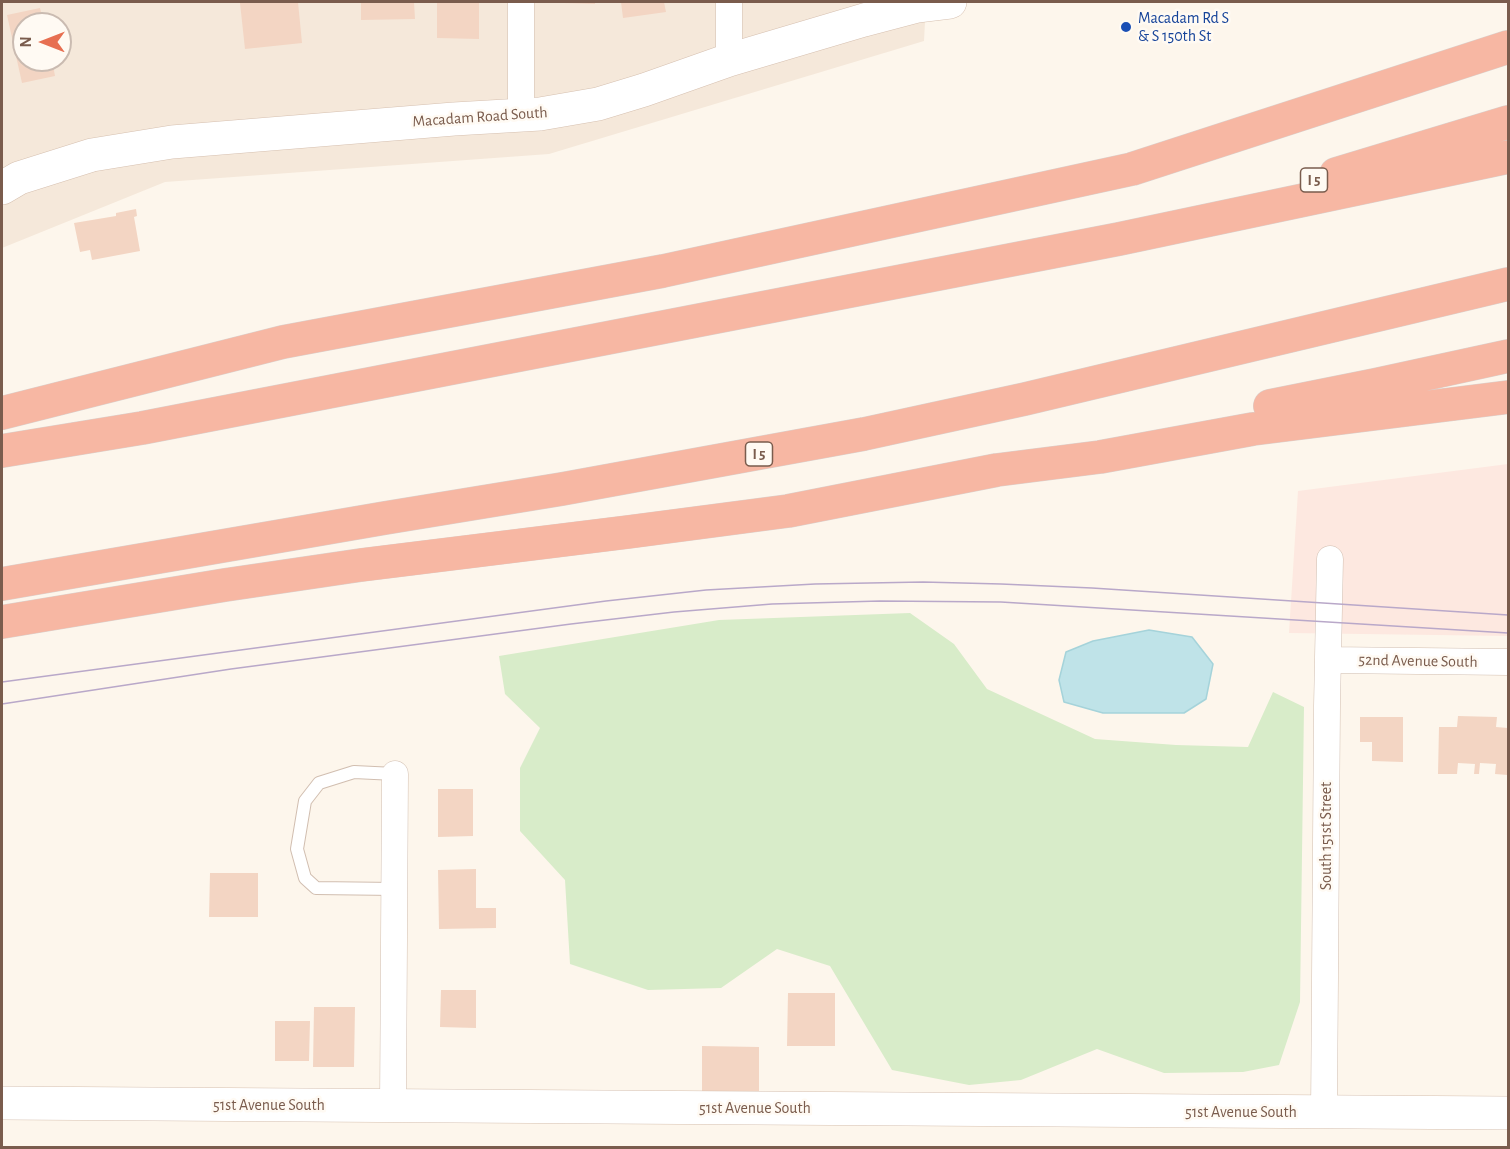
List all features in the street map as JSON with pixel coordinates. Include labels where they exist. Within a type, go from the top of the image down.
[{"type":"highway","points":[[2,413],[283,342],[663,271],[1132,169],[1509,47]]},
{"type":"highway","name":"I 5","points":[[1119,239],[1509,122]]},
{"type":"highway","name":"I 5","points":[[2,451],[142,428],[1119,239],[1509,157]]},
{"type":"highway","name":"I 5","points":[[2,584],[574,487],[864,434],[1025,399],[1509,284]]},
{"type":"highway","points":[[997,470],[1103,439],[1509,356]]},
{"type":"highway","points":[[2,622],[361,565],[788,511],[997,470],[1100,457],[1253,429],[1509,397]]},
{"type":"street","points":[[521,115],[522,2]]},
{"type":"street","points":[[729,2],[729,60]]},
{"type":"street","name":"Macadam Road South","points":[[2,188],[19,178],[92,155],[172,142],[454,118],[540,114],[598,104],[729,60],[864,20],[917,6],[950,2]]},
{"type":"street","name":"South 151st Street","points":[[1324,1113],[1330,559]]},
{"type":"street","name":"52nd Avenue South","points":[[1328,660],[1509,662]]},
{"type":"street","points":[[393,1106],[395,774]]},
{"type":"street","name":"51st Avenue South","points":[[2,1103],[1509,1113]]},
{"type":"lane","points":[[395,774],[354,772],[319,783],[305,801],[297,849],[305,878],[316,888],[395,889]]},
{"type":"shaded area","points":[[2,2],[926,2],[924,41],[549,154],[165,182],[2,248]]},
{"type":"shaded area","points":[[1508,464],[1508,636],[1289,633],[1298,491]]},
{"type":"green space","points":[[910,613],[954,644],[987,689],[1095,739],[1248,747],[1273,692],[1304,707],[1300,1002],[1279,1065],[1243,1072],[1164,1073],[1097,1049],[1021,1080],[969,1085],[892,1070],[830,966],[777,949],[721,988],[648,990],[570,964],[565,880],[520,831],[520,768],[540,728],[505,694],[499,656],[719,620]]},
{"type":"water","points":[[1149,630],[1192,637],[1213,664],[1206,699],[1184,713],[1103,713],[1064,702],[1059,680],[1066,652],[1093,641]]},
{"type":"building","points":[[298,2],[302,43],[245,49],[240,3]]},
{"type":"building","points":[[361,2],[414,2],[415,19],[361,20]]},
{"type":"building","points":[[437,2],[479,2],[479,39],[437,38]]},
{"type":"building","points":[[595,2],[595,4],[564,3]]},
{"type":"building","points":[[621,2],[664,2],[666,12],[623,18]]},
{"type":"building","points":[[40,8],[41,12],[21,12]]},
{"type":"building","points":[[12,14],[12,38],[7,15]]},
{"type":"building","points":[[20,72],[54,72],[55,76],[22,83]]},
{"type":"building","points":[[136,209],[137,216],[134,217],[140,251],[92,260],[90,250],[80,252],[74,223],[116,216],[116,213]]},
{"type":"building","points":[[1458,716],[1497,717],[1496,727],[1508,728],[1508,775],[1495,774],[1496,764],[1480,763],[1479,774],[1474,774],[1475,764],[1458,763],[1457,774],[1438,774],[1439,727],[1457,727]]},
{"type":"building","points":[[1360,717],[1403,717],[1403,762],[1372,761],[1372,742],[1360,742]]},
{"type":"building","points":[[438,789],[473,789],[473,836],[438,837]]},
{"type":"building","points":[[476,869],[476,908],[496,908],[496,928],[439,929],[438,870]]},
{"type":"building","points":[[210,873],[258,873],[258,917],[209,917]]},
{"type":"building","points":[[441,990],[476,990],[476,1028],[440,1027]]},
{"type":"building","points":[[788,993],[835,993],[835,1046],[787,1046]]},
{"type":"building","points":[[314,1007],[355,1007],[354,1067],[313,1067]]},
{"type":"building","points":[[275,1021],[310,1021],[309,1061],[275,1061]]},
{"type":"building","points":[[702,1046],[759,1047],[759,1092],[702,1091]]},
{"type":"tram line","points":[[2,682],[606,601],[706,590],[815,584],[923,582],[1092,588],[1508,615]]},
{"type":"tram line","points":[[2,704],[231,669],[571,624],[772,604],[880,601],[1001,602],[1508,633]]},
{"type":"place","name":"Macadam Rd S & S 150th St","points":[[1126,27]]}]
